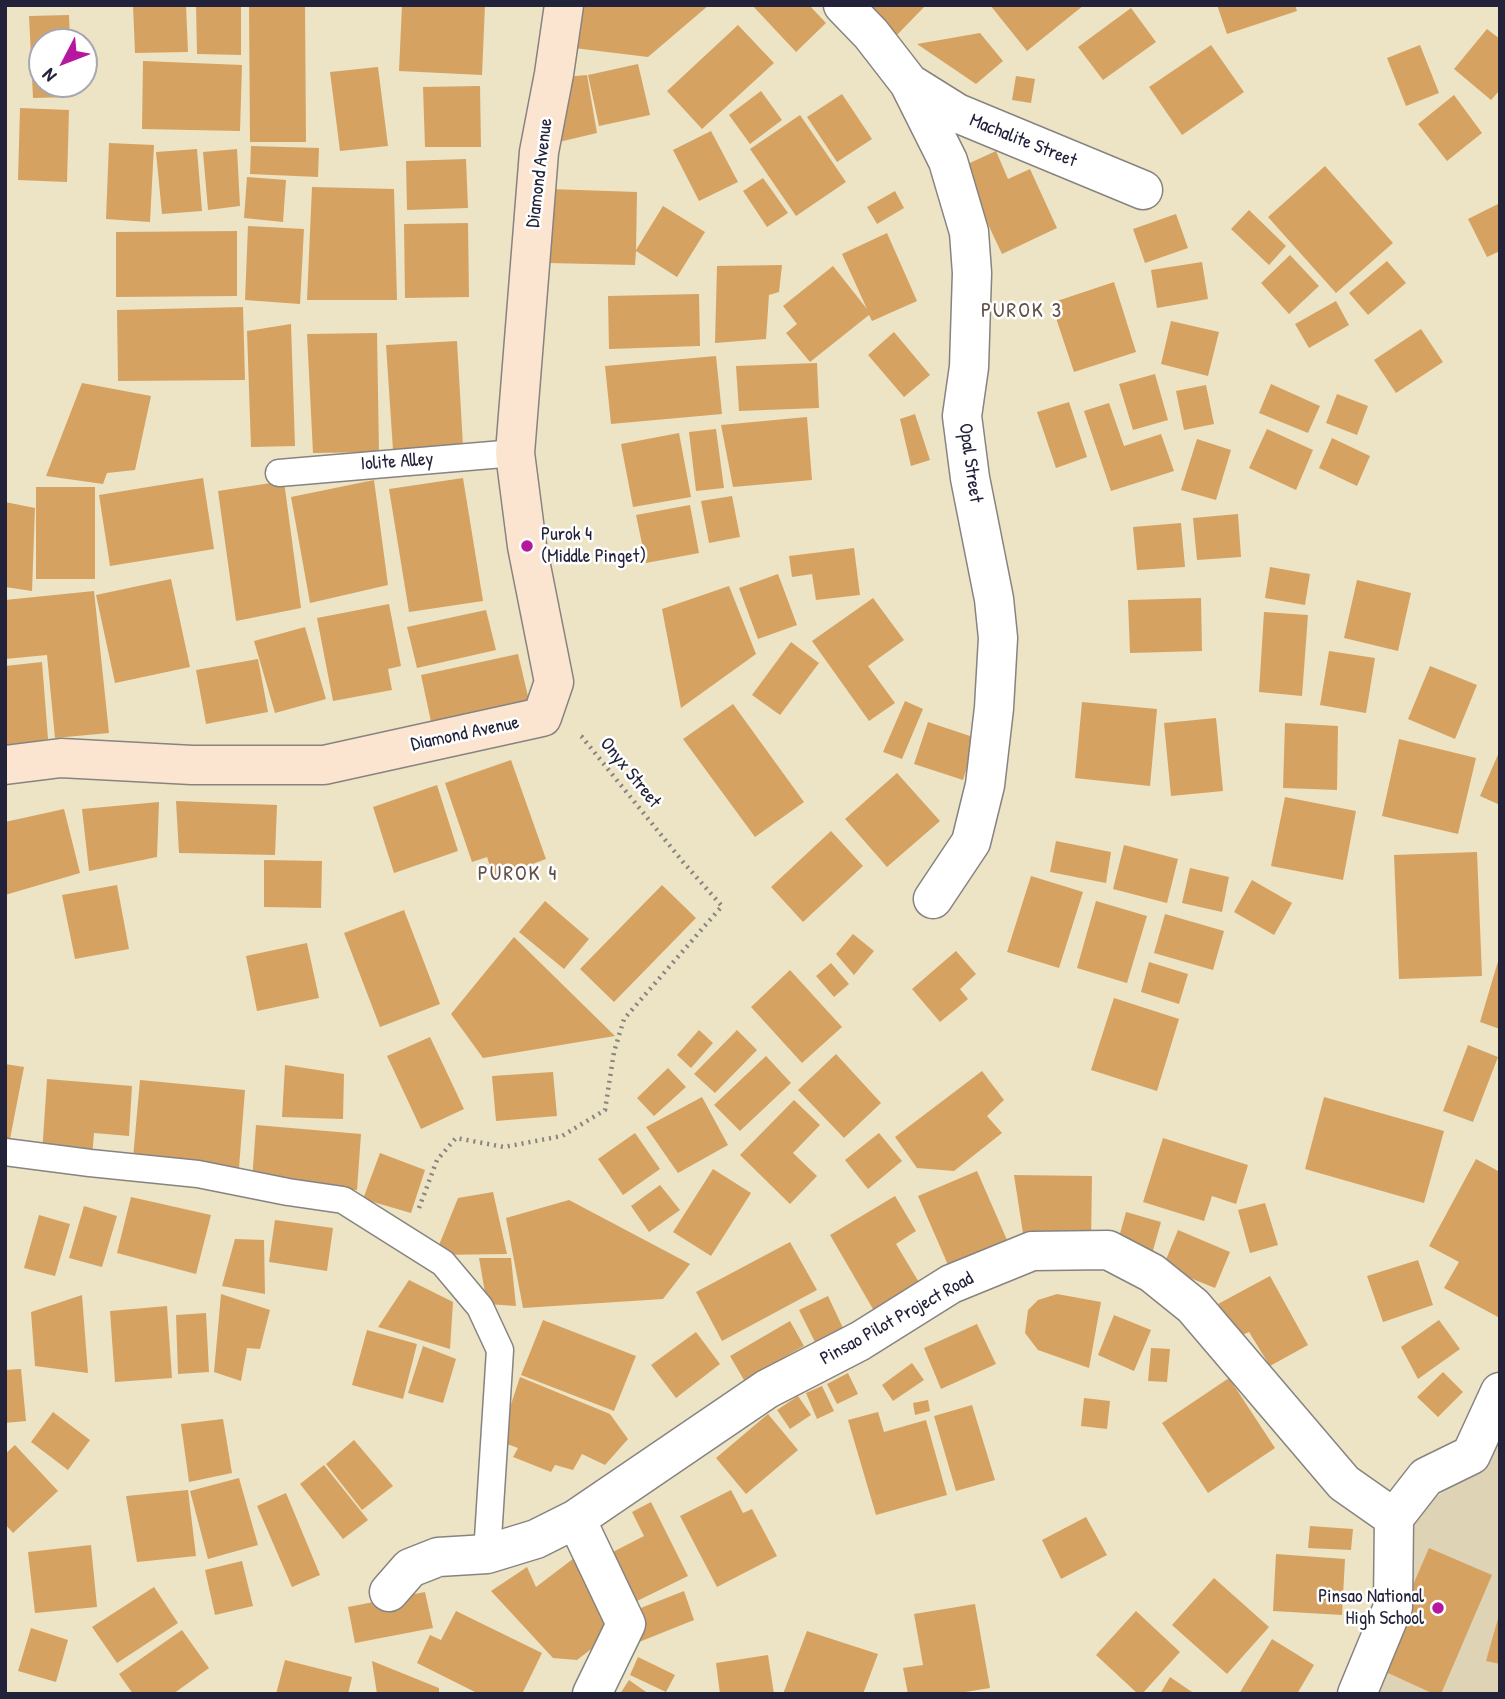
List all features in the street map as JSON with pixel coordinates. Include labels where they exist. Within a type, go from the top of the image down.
[{"type":"street","name":"Diamond Avenue","points":[[5,765],[61,758],[192,765],[324,765],[542,718],[554,681],[527,547],[515,453],[538,152],[554,74],[564,5]]},
{"type":"street","name":"Opal Street","points":[[843,5],[872,34],[909,83],[948,161],[969,232],[972,273],[969,367],[962,416],[970,478],[994,600],[998,638],[994,708],[985,785],[977,819],[971,842],[933,899]]},
{"type":"street","name":"Machalite Street","points":[[909,83],[957,113],[1143,190]]},
{"type":"street","name":"Pinsao Pilot Project Road","points":[[389,1592],[410,1568],[438,1557],[487,1554],[536,1539],[576,1519],[767,1389],[860,1341],[951,1284],[1032,1251],[1108,1250],[1152,1273],[1194,1306],[1344,1483],[1394,1518]]},
{"type":"street","points":[[1357,1694],[1393,1607],[1394,1518],[1426,1477],[1471,1455],[1500,1392]]},
{"type":"street","points":[[576,1519],[626,1624],[592,1694]]},
{"type":"lane","name":"Iolite Alley","points":[[279,473],[515,453]]},
{"type":"lane","points":[[5,1152],[198,1174],[343,1200],[443,1263],[480,1307],[500,1350],[487,1554]]},
{"type":"path","name":"Onyx Street","points":[[408,1240],[437,1160],[456,1138],[504,1147],[562,1136],[605,1110],[614,1052],[624,1019],[722,906],[582,737],[542,718]]},
{"type":"shaded area","name":"Pinsao National High School","points":[[1500,1416],[1500,1694],[1351,1694],[1400,1523],[1446,1490]]},
{"type":"building","points":[[133,5],[186,5],[188,52],[135,53]]},
{"type":"building","points":[[196,5],[241,5],[241,55],[197,54]]},
{"type":"building","points":[[249,5],[305,5],[306,142],[250,142]]},
{"type":"building","points":[[402,5],[485,5],[482,75],[399,71]]},
{"type":"building","points":[[579,5],[709,5],[648,57],[574,48]]},
{"type":"building","points":[[752,5],[809,5],[826,23],[796,52]]},
{"type":"building","points":[[865,5],[926,5],[896,36]]},
{"type":"building","points":[[990,5],[1084,5],[1027,51]]},
{"type":"building","points":[[1217,5],[1295,5],[1297,11],[1227,34]]},
{"type":"building","points":[[1131,8],[1156,42],[1103,80],[1078,47]]},
{"type":"building","points":[[69,15],[69,28],[30,28],[29,16]]},
{"type":"building","points":[[738,25],[774,63],[702,129],[667,91]]},
{"type":"building","points":[[1487,29],[1500,39],[1500,90],[1491,100],[1454,69]]},
{"type":"building","points":[[980,33],[1003,61],[976,84],[917,44]]},
{"type":"building","points":[[1211,45],[1244,92],[1182,135],[1149,87]]},
{"type":"building","points":[[1420,45],[1439,93],[1406,106],[1387,58]]},
{"type":"building","points":[[143,61],[242,65],[240,131],[142,129]]},
{"type":"building","points":[[638,64],[650,115],[599,126],[588,75]]},
{"type":"building","points":[[378,67],[388,146],[340,151],[330,72]]},
{"type":"building","points":[[587,75],[597,133],[559,142],[565,77]]},
{"type":"building","points":[[1016,76],[1035,79],[1031,103],[1012,100]]},
{"type":"building","points":[[480,86],[481,147],[425,147],[423,87]]},
{"type":"building","points":[[761,91],[782,120],[750,144],[729,115]]},
{"type":"building","points":[[842,94],[872,139],[837,162],[807,117]]},
{"type":"building","points":[[1454,95],[1482,133],[1447,161],[1418,124]]},
{"type":"building","points":[[20,108],[69,110],[67,182],[18,180]]},
{"type":"building","points":[[800,115],[846,182],[796,216],[750,149]]},
{"type":"building","points":[[711,131],[738,182],[699,201],[673,150]]},
{"type":"building","points":[[109,143],[154,145],[150,222],[106,219]]},
{"type":"building","points":[[251,146],[319,148],[318,177],[250,174]]},
{"type":"building","points":[[197,149],[202,211],[162,214],[156,152]]},
{"type":"building","points":[[237,149],[240,206],[208,210],[203,152]]},
{"type":"building","points":[[996,151],[1008,179],[1030,169],[1057,228],[1002,254],[961,167]]},
{"type":"building","points":[[466,159],[468,208],[407,210],[406,161]]},
{"type":"building","points":[[1325,166],[1393,243],[1336,293],[1268,217]]},
{"type":"building","points":[[247,177],[286,180],[283,222],[244,218]]},
{"type":"building","points":[[763,178],[788,213],[767,227],[743,191]]},
{"type":"building","points":[[312,187],[394,189],[397,300],[307,300]]},
{"type":"building","points":[[549,189],[637,192],[636,250],[663,206],[705,232],[677,277],[636,251],[635,265],[548,263]]},
{"type":"building","points":[[895,191],[904,208],[877,224],[867,207]]},
{"type":"building","points":[[1500,203],[1500,251],[1487,257],[1468,219]]},
{"type":"building","points":[[1249,210],[1286,246],[1269,265],[1231,229]]},
{"type":"building","points":[[1176,214],[1188,248],[1145,263],[1133,229]]},
{"type":"building","points":[[468,223],[469,297],[405,298],[404,224]]},
{"type":"building","points":[[248,226],[304,229],[300,304],[245,300]]},
{"type":"building","points":[[237,231],[237,296],[116,297],[116,232]]},
{"type":"building","points":[[887,233],[917,301],[872,321],[869,315],[810,362],[786,333],[797,324],[783,306],[833,266],[867,309],[842,254]]},
{"type":"building","points":[[1290,255],[1319,286],[1289,314],[1261,283]]},
{"type":"building","points":[[1387,261],[1406,283],[1368,315],[1349,293]]},
{"type":"building","points":[[1202,262],[1208,299],[1157,308],[1151,270]]},
{"type":"building","points":[[782,265],[779,292],[769,295],[766,339],[715,343],[717,266]]},
{"type":"building","points":[[1114,282],[1136,352],[1074,372],[1051,303]]},
{"type":"building","points":[[699,294],[700,346],[609,349],[608,296]]},
{"type":"building","points":[[1336,301],[1349,325],[1309,348],[1295,324]]},
{"type":"building","points":[[243,307],[245,380],[118,381],[117,310]]},
{"type":"building","points":[[1171,321],[1219,332],[1208,376],[1161,364]]},
{"type":"building","points":[[291,324],[295,446],[251,447],[247,331]]},
{"type":"building","points":[[1421,329],[1443,362],[1396,393],[1374,360]]},
{"type":"building","points":[[894,332],[930,375],[904,397],[868,355]]},
{"type":"building","points":[[377,333],[379,452],[313,453],[307,334]]},
{"type":"building","points":[[457,341],[463,446],[393,450],[386,345]]},
{"type":"building","points":[[716,356],[722,414],[611,424],[605,366]]},
{"type":"building","points":[[817,363],[819,408],[739,411],[736,366]]},
{"type":"building","points":[[1155,374],[1168,420],[1133,430],[1119,384]]},
{"type":"building","points":[[82,383],[151,396],[135,470],[107,473],[103,484],[46,476]]},
{"type":"building","points":[[1271,384],[1320,406],[1308,433],[1259,413]]},
{"type":"building","points":[[1206,385],[1214,424],[1184,430],[1176,391]]},
{"type":"building","points":[[1337,394],[1368,406],[1357,435],[1326,423]]},
{"type":"building","points":[[1069,402],[1087,457],[1056,468],[1037,412]]},
{"type":"building","points":[[1109,403],[1124,446],[1161,434],[1174,471],[1111,491],[1084,411]]},
{"type":"building","points":[[915,414],[930,460],[911,466],[900,419]]},
{"type":"building","points":[[807,417],[812,480],[733,487],[721,425]]},
{"type":"building","points":[[716,429],[724,488],[696,491],[689,432]]},
{"type":"building","points":[[1267,429],[1313,450],[1296,490],[1249,468]]},
{"type":"building","points":[[679,433],[691,497],[633,507],[621,444]]},
{"type":"building","points":[[1332,438],[1370,456],[1357,486],[1319,468]]},
{"type":"building","points":[[1197,439],[1231,450],[1216,500],[1181,490]]},
{"type":"building","points":[[203,478],[214,549],[110,566],[99,495]]},
{"type":"building","points":[[463,478],[483,601],[409,612],[389,489]]},
{"type":"building","points":[[374,480],[388,585],[310,603],[291,497]]},
{"type":"building","points":[[284,481],[301,608],[236,621],[218,491]]},
{"type":"building","points":[[36,487],[95,487],[95,579],[36,579]]},
{"type":"building","points":[[732,496],[740,537],[709,543],[701,501]]},
{"type":"building","points":[[5,502],[35,508],[32,591],[5,587]]},
{"type":"building","points":[[690,505],[699,553],[646,563],[636,515]]},
{"type":"building","points":[[1238,514],[1241,557],[1197,560],[1193,518]]},
{"type":"building","points":[[1181,523],[1185,567],[1137,570],[1133,527]]},
{"type":"building","points":[[854,548],[860,595],[816,600],[812,574],[792,577],[789,556]]},
{"type":"building","points":[[1270,567],[1310,574],[1305,605],[1265,598]]},
{"type":"building","points":[[778,574],[797,625],[758,639],[739,588]]},
{"type":"building","points":[[171,579],[190,667],[115,683],[96,595]]},
{"type":"building","points":[[1357,580],[1411,593],[1398,651],[1344,638]]},
{"type":"building","points":[[729,586],[756,654],[681,708],[662,609]]},
{"type":"building","points":[[94,591],[109,733],[55,738],[47,655],[5,659],[5,600]]},
{"type":"building","points":[[873,598],[904,640],[868,666],[895,703],[869,721],[812,641]]},
{"type":"building","points":[[1201,598],[1202,651],[1130,653],[1128,600]]},
{"type":"building","points":[[389,604],[401,666],[388,669],[392,690],[333,701],[317,618]]},
{"type":"building","points":[[486,610],[496,650],[417,668],[407,627]]},
{"type":"building","points":[[1264,612],[1308,615],[1302,696],[1259,692]]},
{"type":"building","points":[[305,627],[326,699],[275,713],[254,641]]},
{"type":"building","points":[[791,642],[819,663],[780,715],[752,695]]},
{"type":"building","points":[[1329,651],[1375,658],[1366,713],[1320,705]]},
{"type":"building","points":[[518,654],[531,709],[433,731],[421,675]]},
{"type":"building","points":[[258,659],[268,712],[206,724],[196,670]]},
{"type":"building","points":[[42,662],[48,739],[5,747],[5,666]]},
{"type":"building","points":[[1430,666],[1477,685],[1455,739],[1408,719]]},
{"type":"building","points":[[905,701],[923,709],[902,759],[883,752]]},
{"type":"building","points":[[1082,702],[1157,709],[1150,786],[1075,778]]},
{"type":"building","points":[[733,704],[804,802],[755,837],[683,739]]},
{"type":"building","points":[[1216,718],[1223,791],[1171,796],[1164,723]]},
{"type":"building","points":[[928,722],[976,738],[963,780],[914,764]]},
{"type":"building","points":[[1285,723],[1338,726],[1337,790],[1283,788]]},
{"type":"building","points":[[1399,739],[1476,758],[1458,834],[1382,816]]},
{"type":"building","points":[[1500,750],[1500,805],[1480,796]]},
{"type":"building","points":[[511,760],[546,859],[494,878],[487,857],[472,862],[445,783]]},
{"type":"building","points":[[897,773],[940,821],[887,867],[845,819]]},
{"type":"building","points":[[437,785],[458,851],[394,873],[373,807]]},
{"type":"building","points":[[1285,797],[1356,811],[1343,880],[1271,866]]},
{"type":"building","points":[[176,801],[277,805],[275,855],[179,853]]},
{"type":"building","points":[[159,802],[157,857],[89,871],[82,809]]},
{"type":"building","points":[[64,809],[80,873],[5,895],[5,822]]},
{"type":"building","points":[[831,831],[863,866],[803,922],[771,887]]},
{"type":"building","points":[[1056,841],[1111,852],[1106,883],[1050,872]]},
{"type":"building","points":[[1124,845],[1178,859],[1167,903],[1113,889]]},
{"type":"building","points":[[1477,852],[1482,976],[1399,979],[1394,855]]},
{"type":"building","points":[[264,860],[322,861],[321,908],[264,907]]},
{"type":"building","points":[[1190,868],[1229,877],[1222,912],[1182,903]]},
{"type":"building","points":[[1031,876],[1083,892],[1059,968],[1007,952]]},
{"type":"building","points":[[1252,880],[1292,903],[1274,935],[1234,912]]},
{"type":"building","points":[[117,885],[129,949],[75,959],[62,895]]},
{"type":"building","points":[[662,885],[696,918],[614,1002],[580,969]]},
{"type":"building","points":[[545,901],[589,939],[564,969],[519,932]]},
{"type":"building","points":[[1096,901],[1147,916],[1127,983],[1077,968]]},
{"type":"building","points":[[404,910],[440,1004],[380,1027],[344,933]]},
{"type":"building","points":[[1165,914],[1224,931],[1213,970],[1154,953]]},
{"type":"building","points":[[853,934],[874,951],[854,975],[836,954]]},
{"type":"building","points":[[514,937],[615,1036],[483,1058],[451,1014]]},
{"type":"building","points":[[307,943],[319,998],[257,1011],[246,956]]},
{"type":"building","points":[[956,951],[976,974],[960,989],[968,999],[940,1022],[912,989]]},
{"type":"building","points":[[1500,958],[1500,1029],[1480,1022]]},
{"type":"building","points":[[1149,962],[1188,974],[1179,1004],[1141,992]]},
{"type":"building","points":[[831,963],[849,984],[834,997],[816,976]]},
{"type":"building","points":[[790,970],[842,1027],[802,1063],[751,1007]]},
{"type":"building","points":[[1114,998],[1179,1019],[1157,1091],[1091,1070]]},
{"type":"building","points":[[699,1030],[713,1043],[691,1068],[677,1055]]},
{"type":"building","points":[[737,1030],[757,1050],[715,1093],[694,1074]]},
{"type":"building","points":[[430,1037],[464,1109],[421,1129],[387,1056]]},
{"type":"building","points":[[1468,1045],[1498,1057],[1473,1122],[1443,1111]]},
{"type":"building","points":[[836,1054],[881,1103],[844,1138],[798,1090]]},
{"type":"building","points":[[766,1056],[791,1083],[740,1131],[714,1105]]},
{"type":"building","points":[[5,1064],[24,1067],[9,1144],[5,1143]]},
{"type":"building","points":[[285,1065],[344,1074],[343,1119],[282,1117]]},
{"type":"building","points":[[668,1068],[686,1087],[654,1116],[637,1098]]},
{"type":"building","points":[[982,1071],[1004,1100],[987,1116],[1002,1133],[954,1171],[917,1168],[895,1137]]},
{"type":"building","points":[[553,1072],[557,1116],[496,1121],[492,1076]]},
{"type":"building","points":[[47,1079],[132,1086],[129,1136],[94,1133],[92,1158],[42,1154]]},
{"type":"building","points":[[140,1080],[245,1090],[239,1168],[133,1158]]},
{"type":"building","points":[[702,1097],[728,1145],[678,1173],[646,1127]]},
{"type":"building","points":[[1324,1097],[1444,1131],[1424,1203],[1305,1169]]},
{"type":"building","points":[[794,1100],[820,1125],[793,1153],[817,1176],[790,1204],[740,1155]]},
{"type":"building","points":[[256,1125],[361,1134],[357,1190],[252,1181]]},
{"type":"building","points":[[635,1133],[660,1169],[623,1195],[598,1159]]},
{"type":"building","points":[[879,1133],[902,1161],[868,1189],[845,1160]]},
{"type":"building","points":[[1163,1138],[1248,1165],[1236,1204],[1212,1196],[1204,1221],[1143,1202]]},
{"type":"building","points":[[380,1153],[425,1170],[411,1213],[363,1199]]},
{"type":"building","points":[[1476,1159],[1500,1172],[1500,1318],[1444,1288],[1459,1262],[1429,1246]]},
{"type":"building","points":[[713,1169],[751,1193],[711,1256],[673,1232]]},
{"type":"building","points":[[977,1171],[1014,1256],[955,1281],[918,1196]]},
{"type":"building","points":[[1014,1175],[1092,1176],[1091,1242],[1024,1240]]},
{"type":"building","points":[[660,1185],[680,1210],[649,1232],[631,1206]]},
{"type":"building","points":[[493,1192],[507,1254],[435,1255],[458,1198]]},
{"type":"building","points":[[895,1196],[916,1231],[896,1244],[923,1289],[877,1316],[830,1235]]},
{"type":"building","points":[[131,1197],[211,1215],[196,1274],[117,1253]]},
{"type":"building","points":[[569,1200],[690,1264],[663,1299],[523,1308],[506,1218]]},
{"type":"building","points":[[1265,1203],[1278,1245],[1250,1253],[1238,1210]]},
{"type":"building","points":[[84,1206],[117,1216],[102,1267],[69,1258]]},
{"type":"building","points":[[1126,1212],[1161,1222],[1152,1254],[1117,1244]]},
{"type":"building","points":[[39,1215],[70,1224],[55,1276],[24,1268]]},
{"type":"building","points":[[275,1220],[333,1228],[327,1271],[269,1262]]},
{"type":"building","points":[[1178,1230],[1230,1252],[1215,1288],[1163,1267]]},
{"type":"building","points":[[235,1239],[264,1240],[265,1294],[222,1286]]},
{"type":"building","points":[[790,1242],[817,1290],[722,1341],[696,1292]]},
{"type":"building","points":[[479,1258],[511,1258],[516,1306],[487,1304]]},
{"type":"building","points":[[1418,1260],[1433,1305],[1383,1322],[1367,1276]]},
{"type":"building","points":[[1270,1276],[1308,1345],[1270,1366],[1249,1332],[1236,1338],[1218,1304]]},
{"type":"building","points":[[409,1280],[453,1302],[450,1349],[378,1327]]},
{"type":"building","points":[[221,1294],[270,1310],[260,1349],[247,1348],[241,1381],[214,1372]]},
{"type":"building","points":[[1057,1294],[1101,1302],[1089,1368],[1038,1350],[1025,1333],[1028,1310],[1038,1300]]},
{"type":"building","points":[[82,1295],[88,1373],[35,1366],[31,1312]]},
{"type":"building","points":[[828,1296],[843,1328],[815,1342],[799,1310]]},
{"type":"building","points":[[167,1306],[172,1378],[115,1382],[110,1311]]},
{"type":"building","points":[[206,1313],[209,1372],[178,1374],[176,1315]]},
{"type":"building","points":[[1114,1315],[1151,1330],[1134,1371],[1098,1355]]},
{"type":"building","points":[[543,1320],[636,1356],[614,1411],[521,1375]]},
{"type":"building","points":[[1439,1320],[1460,1349],[1418,1379],[1401,1347]]},
{"type":"building","points":[[790,1321],[804,1346],[744,1380],[730,1356]]},
{"type":"building","points":[[977,1324],[996,1364],[941,1389],[924,1348]]},
{"type":"building","points":[[367,1330],[417,1344],[403,1399],[352,1385]]},
{"type":"building","points":[[696,1332],[720,1364],[676,1398],[651,1365]]},
{"type":"building","points":[[423,1346],[456,1359],[443,1403],[408,1393]]},
{"type":"building","points":[[1151,1348],[1170,1349],[1167,1382],[1148,1381]]},
{"type":"building","points":[[912,1363],[924,1380],[893,1401],[882,1385]]},
{"type":"building","points":[[21,1369],[26,1421],[5,1423],[5,1370]]},
{"type":"building","points":[[1443,1372],[1463,1392],[1438,1417],[1417,1397]]},
{"type":"building","points":[[848,1373],[858,1394],[837,1404],[827,1384]]},
{"type":"building","points":[[520,1377],[610,1414],[628,1439],[605,1465],[582,1454],[573,1470],[555,1465],[551,1472],[513,1457],[518,1448],[499,1441]]},
{"type":"building","points":[[1229,1378],[1275,1448],[1208,1493],[1162,1423]]},
{"type":"building","points":[[822,1386],[834,1411],[817,1419],[806,1393]]},
{"type":"building","points":[[798,1396],[811,1415],[790,1429],[777,1410]]},
{"type":"building","points":[[1084,1398],[1110,1401],[1107,1429],[1081,1426]]},
{"type":"building","points":[[928,1400],[930,1411],[915,1415],[913,1403]]},
{"type":"building","points":[[972,1405],[995,1480],[956,1491],[934,1416]]},
{"type":"building","points":[[53,1412],[90,1440],[68,1470],[31,1442]]},
{"type":"building","points":[[878,1412],[884,1432],[926,1420],[947,1495],[876,1515],[848,1420]]},
{"type":"building","points":[[768,1414],[798,1450],[746,1494],[716,1458]]},
{"type":"building","points":[[223,1419],[232,1473],[189,1482],[181,1424]]},
{"type":"building","points":[[354,1440],[393,1486],[362,1510],[326,1464]]},
{"type":"building","points":[[15,1445],[58,1491],[13,1533],[5,1524],[5,1454]]},
{"type":"building","points":[[324,1465],[368,1520],[343,1539],[300,1484]]},
{"type":"building","points":[[239,1478],[258,1545],[208,1559],[190,1491]]},
{"type":"building","points":[[188,1490],[196,1556],[137,1562],[126,1496]]},
{"type":"building","points":[[731,1490],[743,1513],[752,1509],[777,1556],[717,1587],[680,1516]]},
{"type":"building","points":[[286,1493],[320,1575],[292,1587],[257,1506]]},
{"type":"building","points":[[651,1502],[688,1576],[629,1605],[605,1556],[644,1536],[632,1512]]},
{"type":"building","points":[[1086,1517],[1107,1555],[1061,1579],[1042,1540]]},
{"type":"building","points":[[1310,1526],[1353,1529],[1351,1550],[1308,1548]]},
{"type":"building","points":[[91,1545],[97,1607],[35,1613],[28,1552]]},
{"type":"building","points":[[1429,1548],[1492,1575],[1441,1694],[1434,1694],[1377,1668]]},
{"type":"building","points":[[582,1552],[621,1626],[577,1660],[553,1658],[491,1591],[527,1567],[536,1587]]},
{"type":"building","points":[[1276,1554],[1345,1559],[1342,1615],[1273,1611]]},
{"type":"building","points":[[242,1561],[253,1606],[215,1615],[205,1570]]},
{"type":"building","points":[[1214,1578],[1269,1627],[1227,1674],[1172,1625]]},
{"type":"building","points":[[154,1587],[178,1623],[117,1663],[92,1627]]},
{"type":"building","points":[[684,1591],[694,1620],[639,1642],[628,1613]]},
{"type":"building","points":[[425,1592],[433,1628],[355,1643],[348,1607]]},
{"type":"building","points":[[975,1604],[990,1688],[953,1694],[908,1694],[903,1668],[923,1665],[914,1614]]},
{"type":"building","points":[[456,1611],[542,1653],[522,1694],[479,1694],[417,1663],[430,1635],[441,1640]]},
{"type":"building","points":[[1136,1611],[1180,1652],[1142,1694],[1138,1694],[1096,1655]]},
{"type":"building","points":[[1500,1615],[1500,1664],[1486,1661]]},
{"type":"building","points":[[31,1628],[68,1640],[56,1682],[18,1671]]},
{"type":"building","points":[[182,1630],[209,1668],[173,1694],[133,1694],[119,1674]]},
{"type":"building","points":[[807,1631],[878,1654],[863,1694],[783,1694]]},
{"type":"building","points":[[1272,1639],[1314,1665],[1297,1694],[1239,1694]]},
{"type":"building","points":[[768,1655],[774,1694],[720,1694],[716,1663]]},
{"type":"building","points":[[638,1657],[675,1675],[666,1692],[630,1675]]},
{"type":"building","points":[[285,1660],[352,1677],[348,1694],[276,1694]]},
{"type":"building","points":[[372,1661],[439,1688],[439,1694],[377,1694]]},
{"type":"building","points":[[1170,1677],[1195,1694],[1160,1694]]},
{"type":"building","points":[[629,1680],[649,1694],[620,1694]]},
{"type":"place","name":"Purok 4 (Middle Pinget)","points":[[527,546]]},
{"type":"place","name":"Pinsao National High School","points":[[1438,1608]]},
{"type":"district","name":"PUROK 3","points":[[1022,311]]},
{"type":"district","name":"PUROK 4","points":[[518,874]]}]
